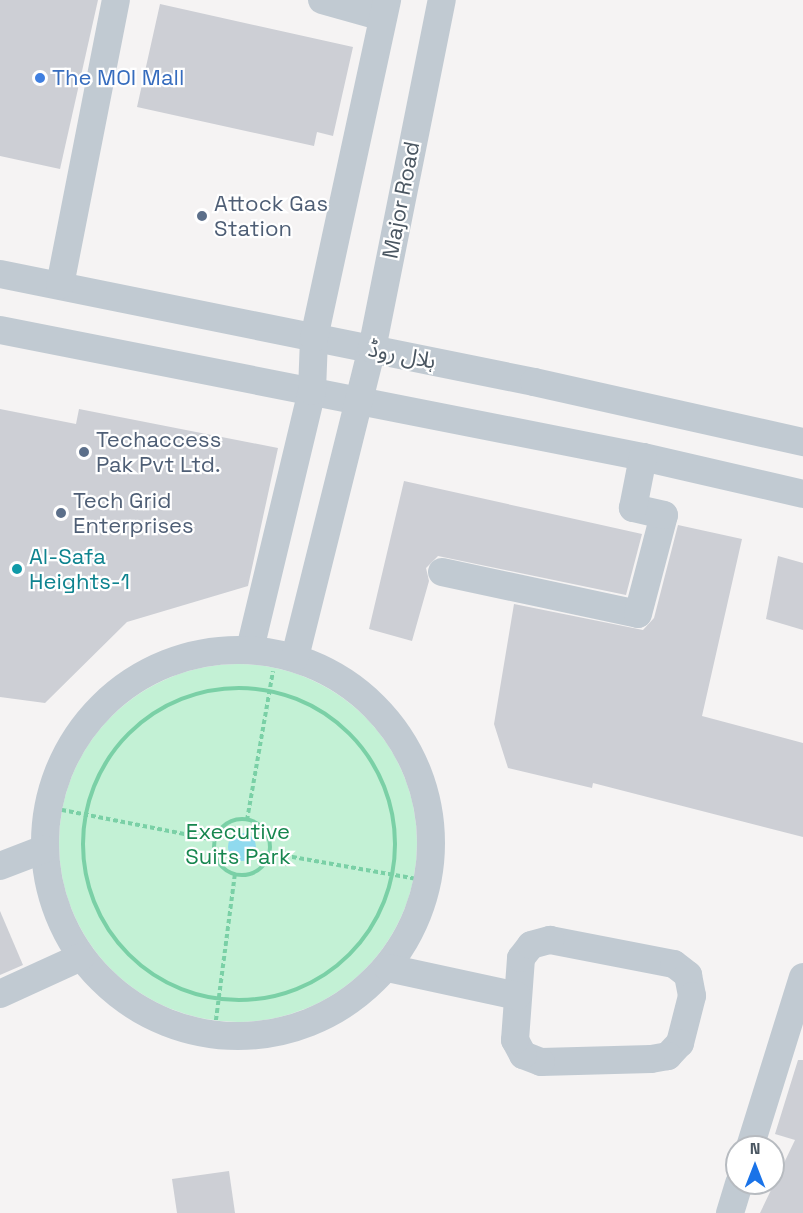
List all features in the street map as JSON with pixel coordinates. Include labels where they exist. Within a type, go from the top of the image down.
[{"type":"street","points":[[60,285],[116,0]]},
{"type":"street","points":[[274,653],[312,391],[314,338],[385,9],[322,0]]},
{"type":"street","name":"Major Road","points":[[274,653],[372,349],[442,0]]},
{"type":"street","name":"ہلال روڈ","points":[[0,274],[372,349],[803,442]]},
{"type":"street","points":[[0,330],[643,457],[803,494]]},
{"type":"street","points":[[442,572],[638,614],[664,514],[633,508],[643,457]]},
{"type":"street","points":[[274,653],[347,681],[389,720],[413,759],[432,824],[429,881],[414,927],[388,968],[352,1000],[309,1023],[262,1035],[214,1035],[154,1016],[118,995],[81,957],[54,906],[44,849],[47,807],[65,754],[97,708],[133,681],[194,654],[274,653]]},
{"type":"street","points":[[0,866],[44,849]]},
{"type":"street","points":[[550,940],[674,964],[688,975],[692,996],[680,1043],[669,1056],[541,1062],[523,1055],[515,1040],[518,996],[521,958],[531,945],[550,940]]},
{"type":"street","points":[[0,994],[81,957]]},
{"type":"street","points":[[388,968],[518,996]]},
{"type":"street","points":[[755,1135],[795,1031],[803,977]]},
{"type":"street","points":[[730,1213],[735,1195]]},
{"type":"path","points":[[247,820],[270,690],[274,653]]},
{"type":"path","points":[[220,688],[270,690],[316,707],[355,738],[377,770],[396,826],[394,875],[378,919],[349,957],[310,984],[266,999],[219,1000],[177,989],[140,967],[111,936],[91,899],[84,867],[84,814],[101,768],[131,729],[172,702],[220,688]]},
{"type":"path","points":[[47,807],[215,840]]},
{"type":"path","points":[[247,820],[266,831],[270,852],[257,871],[235,874],[218,862],[215,840],[227,824],[247,820]]},
{"type":"path","points":[[270,852],[429,881]]},
{"type":"path","points":[[214,1035],[235,874]]},
{"type":"green space","name":"Executive Suits Park","points":[[238,664],[273,668],[306,678],[337,695],[364,717],[386,744],[403,775],[413,808],[417,843],[413,878],[403,911],[386,942],[364,969],[337,991],[306,1008],[273,1018],[238,1022],[203,1018],[170,1008],[139,991],[112,969],[90,942],[73,911],[63,878],[59,843],[63,808],[73,775],[90,744],[112,717],[139,695],[170,678],[203,668]]},
{"type":"water","points":[[242,833],[252,837],[256,847],[252,857],[242,861],[232,857],[228,847],[232,837]]},
{"type":"building","name":"The MOI Mall","points":[[0,0],[98,0],[60,169],[0,156]]},
{"type":"building","points":[[160,4],[353,47],[333,136],[317,132],[314,146],[137,107]]},
{"type":"building","points":[[0,409],[76,424],[79,409],[278,448],[248,586],[127,622],[45,703],[0,697]]},
{"type":"building","points":[[404,481],[642,534],[626,595],[438,556],[426,568],[429,581],[412,641],[369,629]]},
{"type":"building","points":[[678,525],[742,539],[702,716],[803,743],[803,837],[593,783],[592,788],[508,768],[494,724],[514,604],[643,630],[654,618]]},
{"type":"building","points":[[778,556],[803,563],[803,630],[766,619]]},
{"type":"building","points":[[0,911],[23,965],[0,975]]},
{"type":"building","points":[[798,1060],[803,1060],[803,1213],[760,1213],[769,1195],[785,1195],[785,1161],[795,1140],[785,1135],[775,1134]]},
{"type":"building","points":[[229,1171],[235,1213],[177,1213],[172,1179]]},
{"type":"place","name":"The MOI Mall","points":[[40,78]]},
{"type":"place","name":"Attock Gas Station","points":[[202,216]]},
{"type":"place","name":"Techaccess Pak Pvt Ltd.","points":[[84,452]]},
{"type":"place","name":"Tech Grid Enterprises","points":[[61,513]]},
{"type":"place","name":"Al-Safa Heights-1","points":[[17,569]]}]
